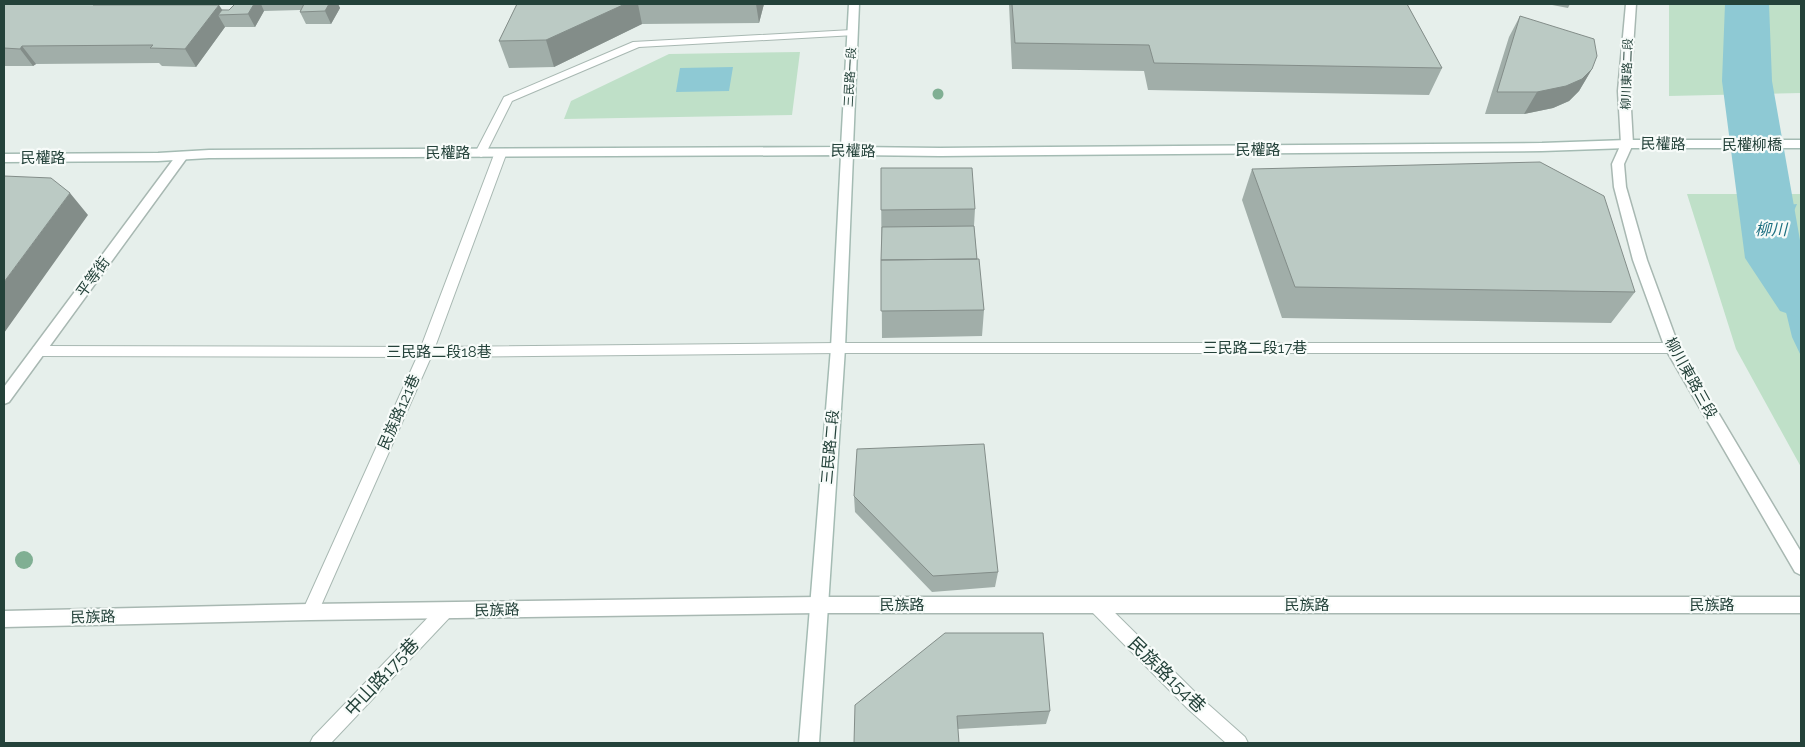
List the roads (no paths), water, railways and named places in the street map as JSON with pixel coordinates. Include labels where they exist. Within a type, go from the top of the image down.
[{"type":"main road","name":"三民路一段","points":[[847,150],[854,4]]},
{"type":"main road","name":"柳川東路二段","points":[[1627,144],[1624,91],[1631,4]]},
{"type":"main road","name":"民權路","points":[[4,158],[501,152],[847,150],[940,152],[1542,147],[1627,144],[1703,145]]},
{"type":"main road","name":"柳川東路三段","points":[[1627,144],[1618,164],[1620,187],[1646,279],[1672,348],[1801,567]]},
{"type":"main road","name":"民權柳橋","points":[[1703,145],[1801,144]]},
{"type":"main road","name":"三民路二段","points":[[809,743],[838,348],[847,150]]},
{"type":"main road","name":"平等街","points":[[4,398],[182,156]]},
{"type":"main road","name":"民族路","points":[[4,619],[310,612],[818,605],[1801,605]]},
{"type":"lane","points":[[481,153],[508,99],[637,44],[852,33]]},
{"type":"lane","name":"民族路121巷","points":[[310,612],[426,352],[501,152]]},
{"type":"lane","name":"三民路二段17巷","points":[[838,348],[1672,348]]},
{"type":"lane","name":"三民路二段18巷","points":[[39,351],[426,352],[838,348]]},
{"type":"lane","name":"民族路154巷","points":[[1095,604],[1194,703],[1239,743]]},
{"type":"lane","name":"中山路175巷","points":[[319,743],[445,611]]},
{"type":"water","points":[[733,67],[729,91],[676,92],[680,68]]},
{"type":"water","name":"柳川","points":[[1797,204],[1790,220],[1801,254],[1801,356],[1792,337],[1785,308],[1765,272],[1744,209]]},
{"type":"waterway","name":"柳川","points":[[1747,4],[1747,81],[1774,258],[1801,296]]}]
